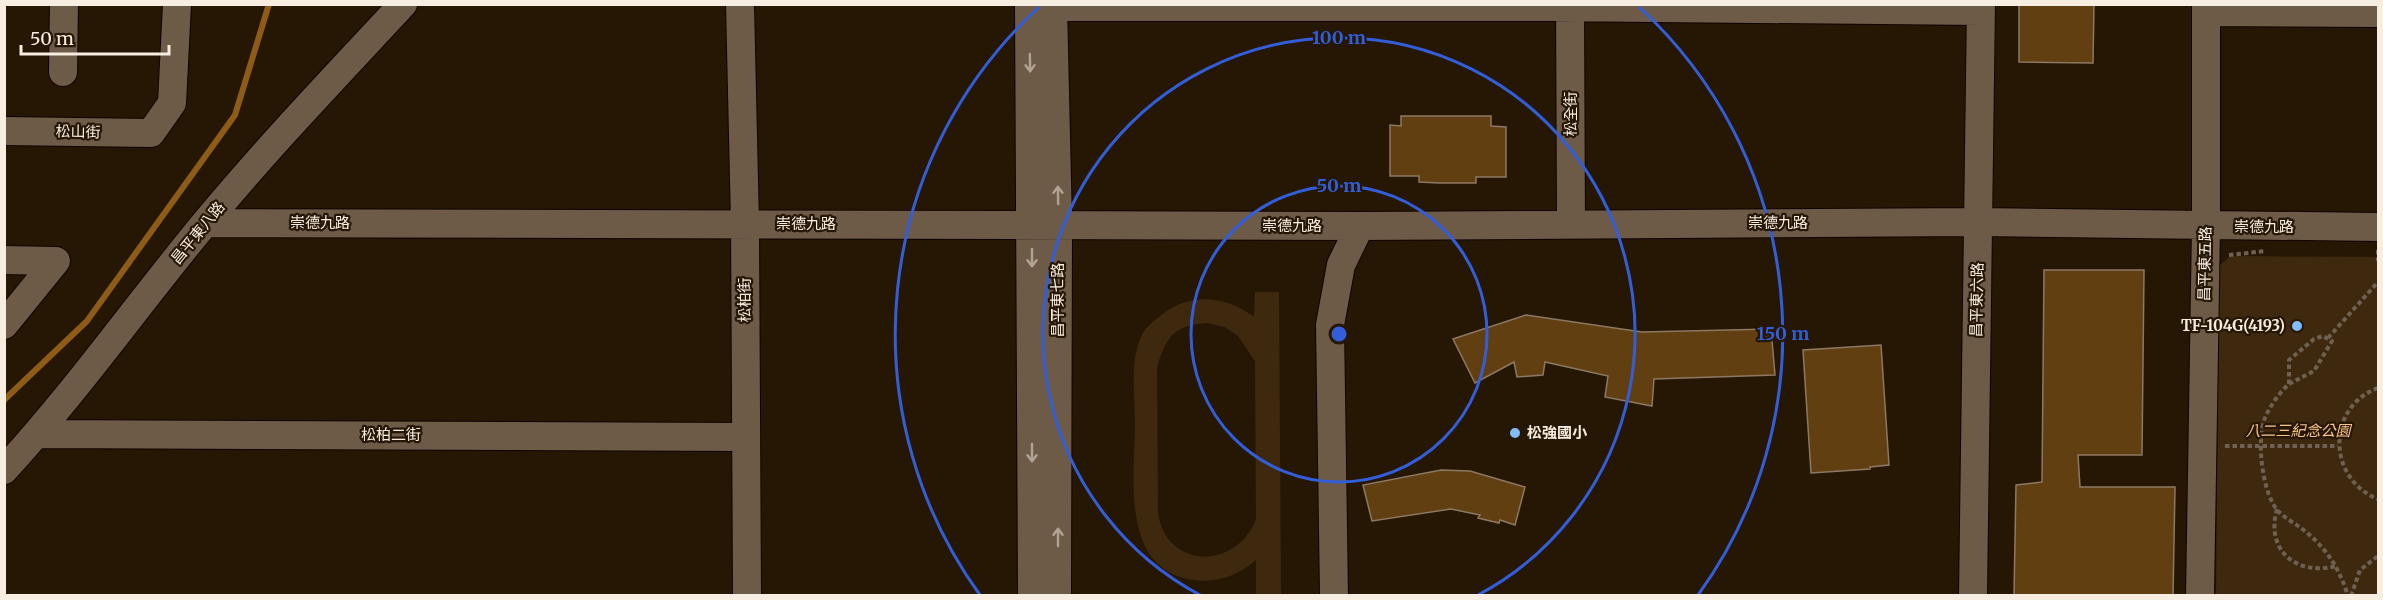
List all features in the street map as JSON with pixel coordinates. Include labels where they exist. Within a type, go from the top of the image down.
[{"type":"street","points":[[63,4],[63,72]]},
{"type":"street","name":"松山街","points":[[4,130],[151,133],[172,103],[177,4]]},
{"type":"street","name":"昌平東八路","points":[[4,470],[37,434],[205,223],[316,97],[403,4]]},
{"type":"street","name":"松柏街","points":[[740,4],[745,224],[747,596]]},
{"type":"street","points":[[1045,5],[1981,8]]},
{"type":"street","name":"昌平東七路","points":[[1045,5],[1045,224],[1057,596]]},
{"type":"street","name":"松全街","points":[[1570,6],[1571,224]]},
{"type":"street","name":"昌平東六路","points":[[1973,596],[1981,8]]},
{"type":"street","points":[[2206,8],[2379,13]]},
{"type":"street","name":"昌平東五路","points":[[2200,596],[2206,226],[2206,8]]},
{"type":"street","name":"崇德九路","points":[[205,223],[1360,226],[1977,222],[2379,227]]},
{"type":"street","name":"昌平東七路","points":[[1032,596],[1045,224]]},
{"type":"street","points":[[1334,596],[1330,325],[1341,265],[1360,226]]},
{"type":"street","points":[[4,260],[56,261],[4,325]]},
{"type":"street","name":"松柏二街","points":[[37,434],[745,437]]},
{"type":"path","points":[[2328,338],[2379,282]]},
{"type":"path","points":[[2289,384],[2289,360],[2314,339],[2323,336],[2332,341],[2330,348],[2314,371],[2289,384],[2280,393],[2264,419],[2261,472],[2268,495],[2277,509],[2322,545],[2336,566],[2350,596]]},
{"type":"path","points":[[2379,388],[2357,400],[2348,411],[2341,425],[2338,446],[2349,478],[2358,488],[2379,499]]},
{"type":"path","points":[[2216,447],[2338,446]]},
{"type":"path","points":[[2277,509],[2273,529],[2289,559],[2309,569],[2320,570],[2336,566]]},
{"type":"path","points":[[2350,596],[2360,570],[2379,556]]},
{"type":"green space","name":"八二三紀念公園","points":[[2230,256],[2378,257],[2378,595],[2216,596],[2219,266]]},
{"type":"green space","points":[[1255,292],[1279,292],[1281,595],[1256,595],[1256,560],[1242,570],[1219,579],[1193,580],[1169,572],[1153,558],[1142,539],[1136,517],[1134,365],[1144,331],[1170,309],[1194,300],[1206,299],[1231,304],[1254,317]],"holes":[[[1207,323],[1225,327],[1238,336],[1255,361],[1256,519],[1247,536],[1234,548],[1219,555],[1203,556],[1188,553],[1174,545],[1164,532],[1158,513],[1157,367],[1168,340],[1179,330],[1187,326]]]},
{"type":"building","points":[[2019,4],[2094,4],[2093,63],[2019,62]]},
{"type":"building","points":[[1401,116],[1491,116],[1491,126],[1506,127],[1506,177],[1476,177],[1476,183],[1439,183],[1419,182],[1419,176],[1390,176],[1390,125],[1401,126]]},
{"type":"building","points":[[2044,270],[2144,270],[2142,455],[2078,455],[2080,487],[2175,487],[2173,596],[2014,596],[2016,485],[2042,482]]},
{"type":"building","points":[[1526,315],[1642,332],[1771,329],[1775,375],[1654,379],[1652,406],[1605,397],[1608,376],[1545,362],[1543,375],[1517,377],[1514,362],[1475,383],[1453,339]]},
{"type":"building","points":[[1881,345],[1889,465],[1870,467],[1870,469],[1811,473],[1803,350]]},
{"type":"building","points":[[1441,470],[1470,471],[1525,487],[1515,525],[1500,520],[1499,523],[1478,518],[1480,515],[1451,509],[1372,521],[1363,485]]},
{"type":"waterway","points":[[4,400],[87,321],[235,115],[269,4]]},
{"type":"place","name":"TF-104G(4193)","points":[[2297,326]]},
{"type":"place","name":"松強國小","points":[[1515,433]]}]
